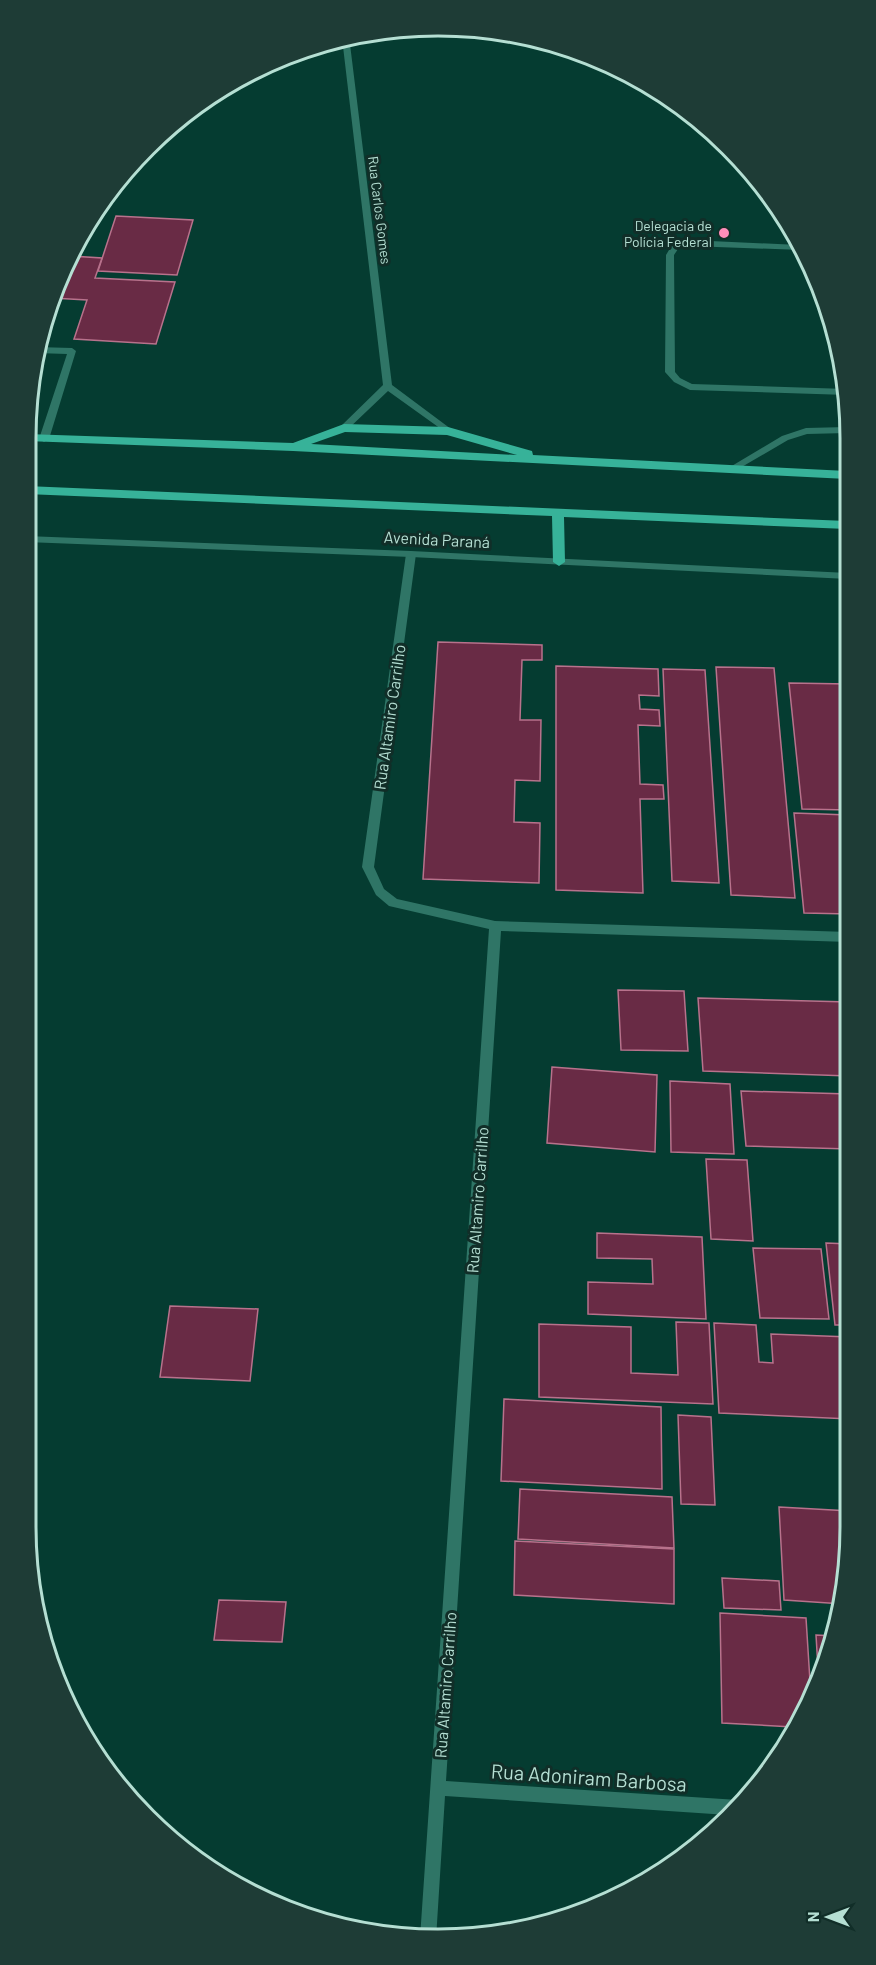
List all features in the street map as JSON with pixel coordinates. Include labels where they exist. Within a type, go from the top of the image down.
[{"type":"main road","points":[[293,447],[344,428],[448,431],[551,462]]},
{"type":"main road","points":[[36,439],[293,447],[840,476]]},
{"type":"main road","name":"Avenida Paraná","points":[[36,490],[840,525]]},
{"type":"main road","points":[[558,513],[559,562]]},
{"type":"street","name":"Rua Carlos Gomes","points":[[347,47],[388,386]]},
{"type":"street","points":[[792,248],[688,243],[675,248],[670,255],[670,372],[677,380],[690,387],[837,392]]},
{"type":"street","points":[[44,439],[72,351],[46,350]]},
{"type":"street","points":[[344,428],[388,386],[448,431]]},
{"type":"street","points":[[730,470],[785,438],[806,431],[840,430]]},
{"type":"street","name":"Avenida Paraná","points":[[36,539],[411,554],[840,576]]},
{"type":"street","name":"Rua Altamiro Carrilho","points":[[411,554],[368,867],[380,892],[393,903],[495,926],[430,1929]]},
{"type":"street","points":[[495,926],[840,937]]},
{"type":"street","name":"Rua Adoniram Barbosa","points":[[438,1788],[726,1807]]},
{"type":"building","points":[[116,216],[193,220],[177,275],[98,271]]},
{"type":"building","points":[[79,257],[102,258],[95,278],[175,282],[156,344],[74,339],[87,300],[61,299]]},
{"type":"building","points":[[438,642],[542,645],[542,660],[522,660],[520,720],[541,720],[540,781],[515,780],[514,822],[540,823],[539,883],[423,879]]},
{"type":"building","points":[[556,666],[658,669],[659,696],[639,695],[640,709],[659,710],[660,726],[638,725],[640,784],[663,785],[664,799],[640,799],[643,893],[556,890]]},
{"type":"building","points":[[716,667],[774,668],[795,898],[731,895]]},
{"type":"building","points":[[663,669],[705,670],[719,883],[672,881]]},
{"type":"building","points":[[789,683],[840,684],[840,810],[802,809]]},
{"type":"building","points":[[794,813],[840,815],[840,914],[804,913]]},
{"type":"building","points":[[618,990],[684,991],[688,1051],[621,1050]]},
{"type":"building","points":[[698,998],[840,1002],[840,1076],[703,1071]]},
{"type":"building","points":[[552,1067],[657,1075],[655,1152],[547,1143]]},
{"type":"building","points":[[670,1081],[730,1084],[734,1154],[671,1152]]},
{"type":"building","points":[[741,1091],[840,1094],[840,1149],[746,1146]]},
{"type":"building","points":[[706,1159],[747,1160],[753,1241],[711,1239]]},
{"type":"building","points":[[597,1233],[702,1237],[706,1319],[588,1314],[588,1282],[653,1284],[652,1259],[597,1258]]},
{"type":"building","points":[[826,1243],[840,1244],[840,1325],[835,1325]]},
{"type":"building","points":[[753,1248],[821,1249],[829,1319],[760,1318]]},
{"type":"building","points":[[170,1306],[258,1309],[250,1381],[160,1377]]},
{"type":"building","points":[[676,1322],[709,1323],[713,1404],[539,1397],[539,1324],[631,1327],[631,1373],[678,1375]]},
{"type":"building","points":[[714,1323],[756,1325],[759,1362],[773,1363],[771,1334],[840,1337],[840,1419],[719,1413]]},
{"type":"building","points":[[504,1399],[661,1407],[662,1489],[501,1481]]},
{"type":"building","points":[[678,1415],[711,1417],[715,1505],[681,1504]]},
{"type":"building","points":[[520,1489],[672,1497],[674,1548],[518,1539]]},
{"type":"building","points":[[779,1507],[840,1510],[837,1579],[832,1603],[784,1600]]},
{"type":"building","points":[[515,1541],[674,1549],[674,1604],[514,1595]]},
{"type":"building","points":[[722,1578],[779,1581],[781,1610],[724,1608]]},
{"type":"building","points":[[219,1600],[286,1602],[282,1642],[214,1640]]},
{"type":"building","points":[[720,1613],[806,1618],[810,1679],[787,1727],[722,1723]]},
{"type":"building","points":[[816,1635],[825,1635],[819,1656],[817,1660]]},
{"type":"place","name":"Delegacia de Polícia Federal","points":[[724,233]]}]
